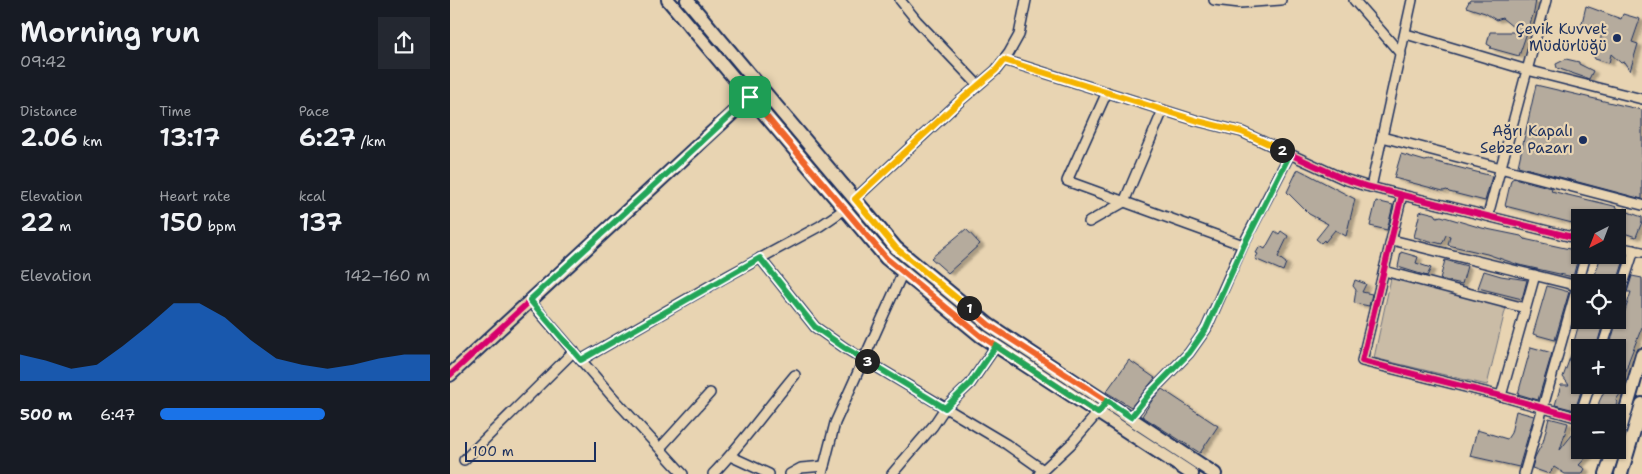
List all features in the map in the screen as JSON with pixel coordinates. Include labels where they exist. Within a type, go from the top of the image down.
[{"type":"main road","points":[[668,0],[886,258],[981,336],[1192,474]]},
{"type":"main road","points":[[688,0],[896,248],[989,325],[1215,474]]},
{"type":"main road","points":[[450,375],[750,97]]},
{"type":"main road","points":[[1626,409],[1642,354]]},
{"type":"main road","points":[[1621,474],[1642,404]]},
{"type":"main road","points":[[1606,474],[1611,459]]},
{"type":"street","points":[[900,0],[978,85]]},
{"type":"street","points":[[855,199],[996,70],[1019,35],[1026,0]]},
{"type":"street","points":[[1214,0],[1240,3],[1281,0]]},
{"type":"street","points":[[1354,0],[1401,54]]},
{"type":"street","points":[[1371,187],[1412,0]]},
{"type":"street","points":[[1488,215],[1546,0]]},
{"type":"street","points":[[1406,34],[1527,70],[1642,99]]},
{"type":"street","points":[[1004,60],[1163,110],[1242,132],[1344,179],[1571,237]]},
{"type":"street","points":[[1107,92],[1067,181],[1244,245]]},
{"type":"street","points":[[1089,222],[1124,202],[1163,110]]},
{"type":"street","points":[[1382,137],[1642,205]]},
{"type":"street","points":[[1131,417],[1150,393],[1198,342],[1290,154]]},
{"type":"street","points":[[1402,195],[1362,362],[1501,396],[1571,416]]},
{"type":"street","points":[[581,360],[820,226],[844,209]]},
{"type":"street","points":[[1392,240],[1571,284]]},
{"type":"street","points":[[1626,280],[1638,251]]},
{"type":"street","points":[[760,258],[815,327],[863,359],[1006,444],[1041,472],[1071,444],[1107,401]]},
{"type":"street","points":[[1384,271],[1525,308]]},
{"type":"street","points":[[790,474],[801,468],[823,470],[835,423],[903,272]]},
{"type":"street","points":[[1501,396],[1535,275]]},
{"type":"street","points":[[530,300],[683,474]]},
{"type":"street","points":[[1524,474],[1571,310]]},
{"type":"street","points":[[892,474],[933,426],[945,408],[970,384],[996,346]]},
{"type":"street","points":[[464,460],[574,351]]},
{"type":"street","points":[[713,474],[730,456],[795,375]]},
{"type":"street","points":[[660,448],[710,393]]},
{"type":"street","points":[[730,456],[769,474]]},
{"type":"shaded area","points":[[1391,278],[1506,307],[1487,385],[1374,358]]},
{"type":"building","points":[[1470,0],[1536,0],[1534,12],[1519,56],[1490,48],[1492,47],[1487,44],[1490,32],[1519,32],[1502,18],[1496,20],[1485,13],[1466,7]]},
{"type":"building","name":"Çevik Kuvvet Müdürlüğü","points":[[1586,6],[1621,19],[1623,14],[1640,19],[1632,42],[1638,44],[1630,71],[1624,62],[1621,63],[1611,54],[1609,63],[1595,59],[1591,51],[1594,44],[1599,47],[1602,32],[1581,27]]},
{"type":"building","points":[[1566,59],[1579,62],[1579,64],[1593,71],[1589,79],[1557,68],[1556,64]]},
{"type":"building","name":"Ağrı Kapalı Sebze Pazarı","points":[[1536,85],[1642,110],[1642,199],[1518,166]]},
{"type":"building","points":[[1401,154],[1492,176],[1485,201],[1394,178]]},
{"type":"building","points":[[1298,169],[1355,199],[1346,236],[1335,230],[1325,242],[1324,240],[1321,243],[1316,239],[1328,224],[1309,214],[1287,192]]},
{"type":"building","points":[[1514,178],[1552,188],[1551,191],[1617,207],[1617,209],[1571,209],[1571,223],[1505,206],[1511,180]]},
{"type":"building","points":[[1376,201],[1393,205],[1387,230],[1370,226]]},
{"type":"building","points":[[1626,209],[1628,212],[1642,217],[1636,237],[1626,234]]},
{"type":"building","points":[[1423,211],[1435,214],[1437,217],[1441,216],[1482,228],[1521,236],[1524,239],[1571,249],[1571,264],[1576,264],[1574,274],[1571,274],[1571,277],[1519,265],[1487,254],[1448,245],[1450,236],[1446,235],[1442,244],[1414,237],[1420,212]]},
{"type":"building","points":[[966,229],[980,244],[948,273],[931,258]]},
{"type":"building","points":[[1275,231],[1279,234],[1281,231],[1288,236],[1278,257],[1286,263],[1283,271],[1255,259],[1260,246],[1265,249]]},
{"type":"building","points":[[1401,252],[1418,257],[1416,263],[1431,268],[1427,276],[1398,267]]},
{"type":"building","points":[[1445,260],[1467,266],[1462,284],[1440,279]]},
{"type":"building","points":[[1598,264],[1623,264],[1620,274],[1595,274]]},
{"type":"building","points":[[1484,271],[1527,280],[1522,299],[1478,288]]},
{"type":"building","points":[[1632,276],[1642,278],[1642,327],[1626,371],[1626,339],[1612,339],[1614,329],[1626,329],[1626,308],[1631,292],[1627,292]]},
{"type":"building","points":[[1355,280],[1366,284],[1362,292],[1372,294],[1369,306],[1354,303],[1356,290],[1353,286]]},
{"type":"building","points":[[1547,286],[1569,292],[1555,340],[1533,334]]},
{"type":"building","points":[[1577,329],[1601,329],[1599,339],[1575,339]]},
{"type":"building","points":[[1531,347],[1552,353],[1538,400],[1518,394]]},
{"type":"building","points":[[1571,355],[1571,394],[1580,394],[1577,404],[1571,404],[1571,409],[1555,405],[1561,385],[1569,385],[1563,377]]},
{"type":"building","points":[[1129,360],[1155,378],[1131,407],[1106,392]]},
{"type":"building","points":[[1162,389],[1218,426],[1200,453],[1142,416]]},
{"type":"building","points":[[1603,394],[1620,394],[1616,400],[1617,404],[1599,404]]},
{"type":"building","points":[[1516,411],[1534,416],[1519,467],[1470,456],[1477,430],[1507,439],[1511,433]]},
{"type":"building","points":[[1549,418],[1568,423],[1560,450],[1571,436],[1571,459],[1585,459],[1579,465],[1585,469],[1582,474],[1565,474],[1554,467],[1549,474],[1532,468],[1535,457],[1543,442]]},
{"type":"cycle path","points":[[1004,60],[1198,121],[1242,132],[1344,179],[1366,186],[1571,237]]},
{"type":"cycle path","points":[[450,375],[750,97]]},
{"type":"cycle path","points":[[1402,195],[1362,361],[1571,416]]},
{"type":"place","name":"Çevik Kuvvet Müdürlüğü","points":[[1617,38]]},
{"type":"place","name":"Ağrı Kapalı Sebze Pazarı","points":[[1583,140]]},
{"type":"route","points":[[750,97],[530,300],[581,360],[760,258],[815,327],[845,348],[945,408],[970,384],[996,346],[1098,413],[1107,401],[1131,417],[1150,393],[1189,353],[1206,329],[1244,245],[1290,154],[1242,132],[1198,121],[1004,60],[996,70],[855,199],[896,248],[989,325],[1107,401],[1098,413],[981,336],[886,258],[750,97]]}]
